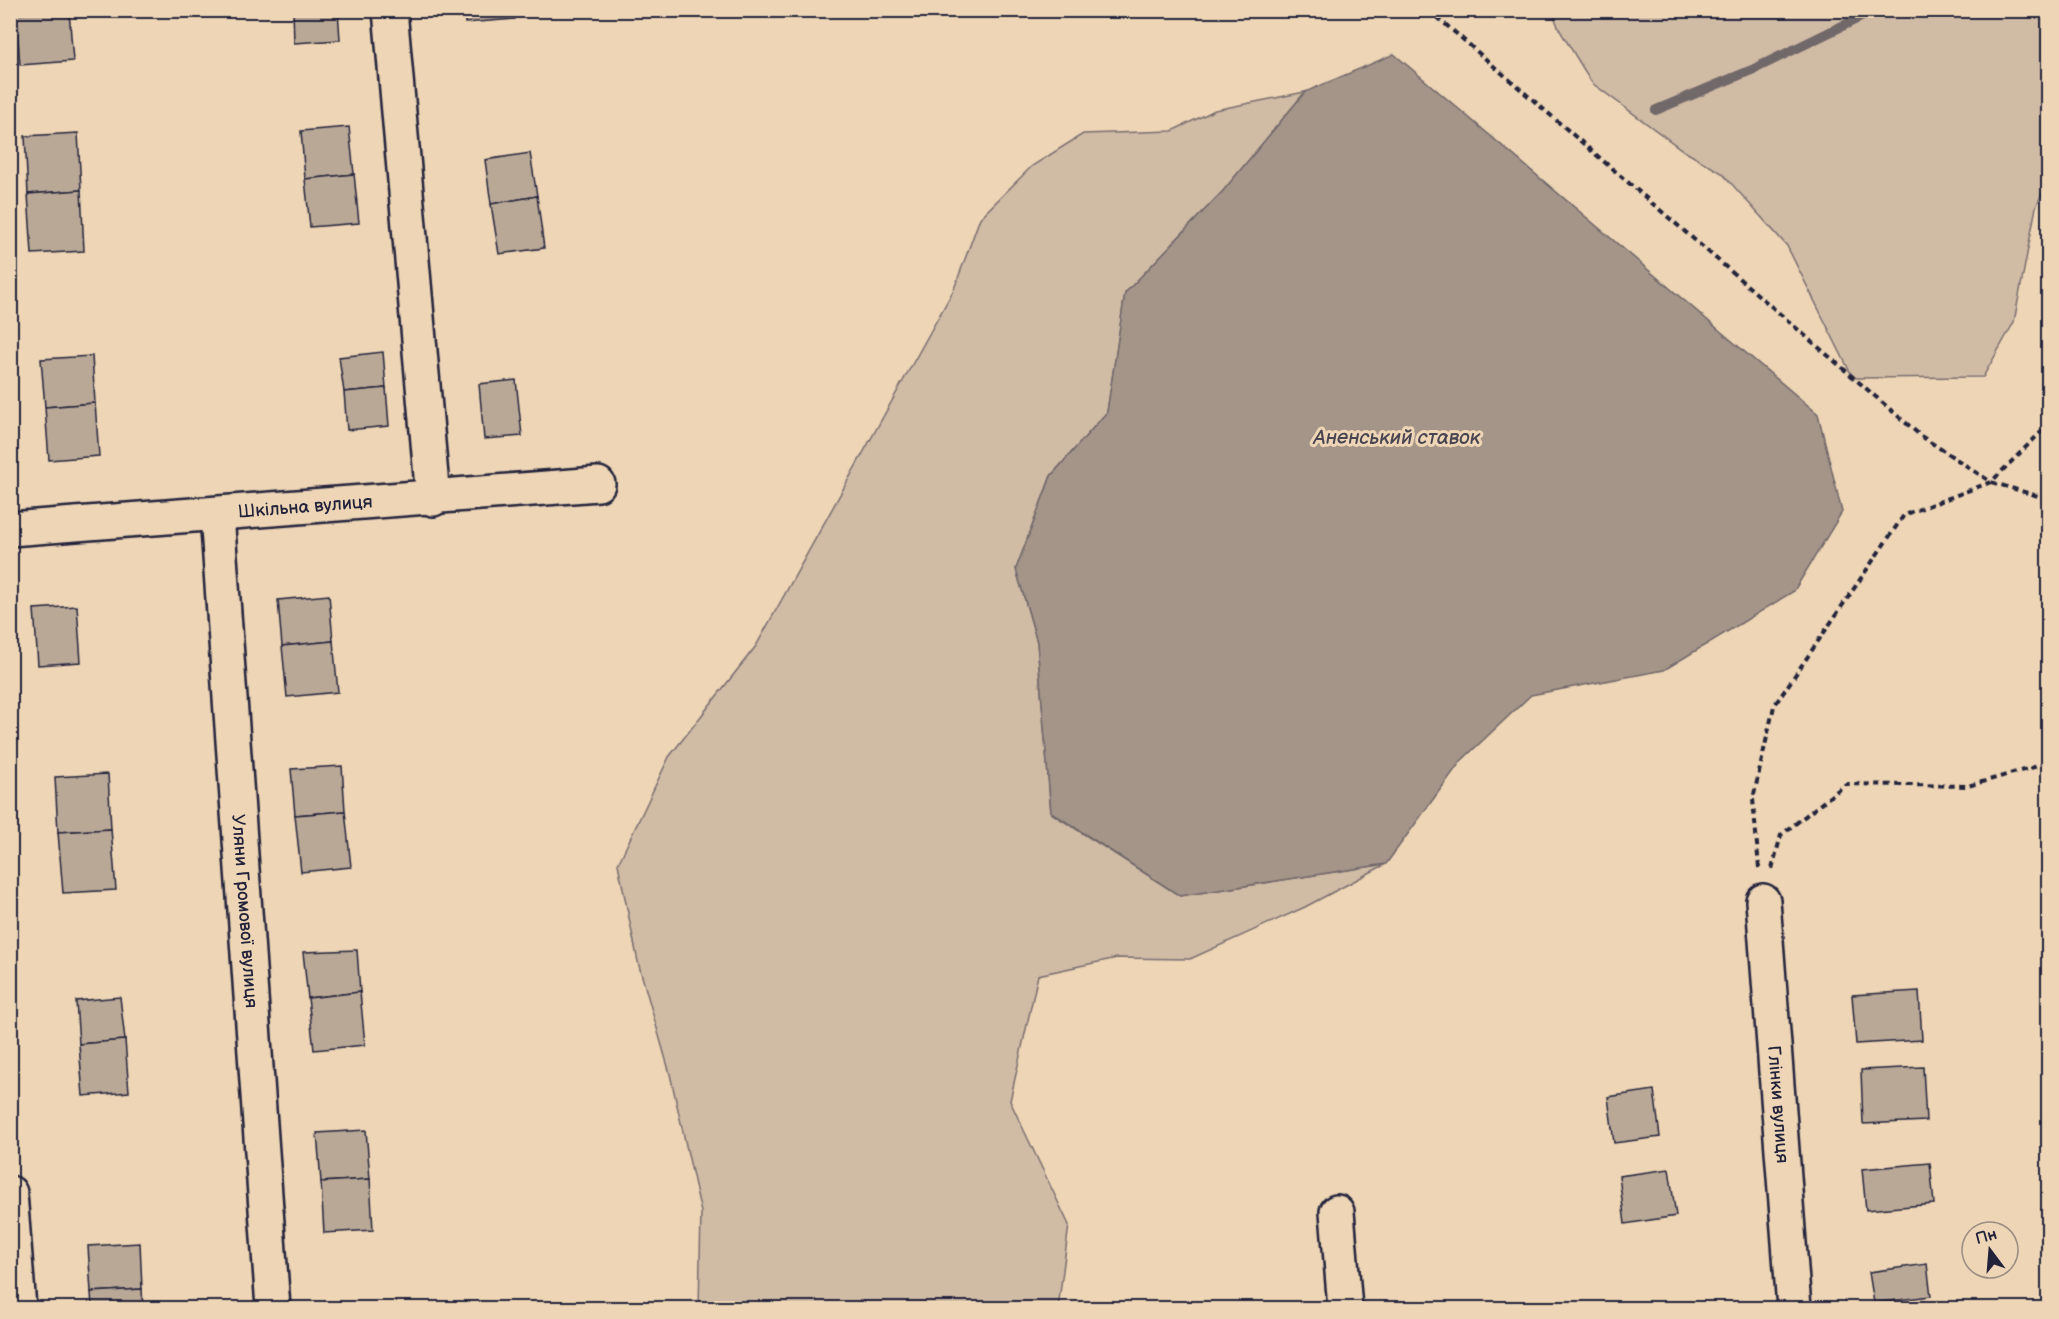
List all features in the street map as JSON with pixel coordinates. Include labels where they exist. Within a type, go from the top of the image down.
[{"type":"street","points":[[390,10],[433,499]]},
{"type":"street","name":"Шкільна вулиця","points":[[10,529],[433,499],[598,484]]},
{"type":"street","name":"Уляни Громової вулиця","points":[[216,514],[273,1308]]},
{"type":"street","name":"Глінки вулиця","points":[[1763,901],[1794,1308]]},
{"type":"street","points":[[10,1193],[19,1308]]},
{"type":"street","points":[[1337,1212],[1345,1308]]},
{"type":"path","points":[[1429,10],[1921,436],[1991,482],[2049,499]]},
{"type":"path","points":[[1763,901],[1753,799],[1774,706],[1904,515],[1991,482],[2049,425]]},
{"type":"path","points":[[1763,901],[1780,835],[1846,784],[1968,786],[2049,763]]},
{"type":"shaded area","points":[[1552,11],[2048,11],[2048,180],[2036,207],[2014,322],[1983,377],[1853,378],[1787,246],[1722,173],[1684,151],[1592,83],[1559,29]]},
{"type":"shaded area","points":[[1305,92],[1223,191],[1125,293],[1107,412],[1051,476],[1016,569],[1037,642],[1051,813],[1180,896],[1386,864],[1305,907],[1190,959],[1117,958],[1038,975],[1010,1101],[1069,1225],[1058,1308],[699,1308],[701,1212],[670,1074],[638,962],[618,864],[669,757],[756,646],[954,289],[980,218],[1032,166],[1083,134],[1172,131],[1215,110]]},
{"type":"water","name":"Аненський ставок","points":[[1394,54],[1818,414],[1842,512],[1794,591],[1664,670],[1531,695],[1461,761],[1386,864],[1180,896],[1051,812],[1037,642],[1016,569],[1051,476],[1107,412],[1125,293],[1223,191],[1305,92]]},
{"type":"building","points":[[16,10],[69,10],[69,11],[16,14]]},
{"type":"building","points":[[293,10],[338,10],[340,40],[294,43]]},
{"type":"building","points":[[464,10],[514,10],[515,19],[465,23]]},
{"type":"building","points":[[69,11],[73,61],[20,65],[16,14]]},
{"type":"building","points":[[349,127],[354,174],[305,179],[301,131]]},
{"type":"building","points":[[78,133],[81,190],[28,194],[25,136]]},
{"type":"building","points":[[530,153],[537,196],[491,204],[485,160]]},
{"type":"building","points":[[354,174],[359,223],[310,227],[305,179]]},
{"type":"building","points":[[81,190],[84,251],[32,254],[28,194]]},
{"type":"building","points":[[537,196],[544,248],[499,254],[491,204]]},
{"type":"building","points":[[383,352],[386,388],[344,392],[339,357]]},
{"type":"building","points":[[92,356],[95,403],[45,407],[41,359]]},
{"type":"building","points":[[516,380],[522,436],[484,439],[479,384]]},
{"type":"building","points":[[386,388],[389,426],[347,430],[344,392]]},
{"type":"building","points":[[95,403],[99,456],[49,460],[45,407]]},
{"type":"building","points":[[329,595],[333,641],[282,646],[278,600]]},
{"type":"building","points":[[77,606],[81,662],[38,665],[34,609]]},
{"type":"building","points":[[333,641],[338,692],[287,697],[282,646]]},
{"type":"building","points":[[342,766],[345,811],[295,815],[291,769]]},
{"type":"building","points":[[108,774],[111,829],[58,832],[55,777]]},
{"type":"building","points":[[345,811],[351,867],[301,872],[295,815]]},
{"type":"building","points":[[111,829],[116,890],[63,893],[58,832]]},
{"type":"building","points":[[357,950],[360,992],[308,998],[303,952]]},
{"type":"building","points":[[1919,991],[1922,1040],[1856,1044],[1852,995]]},
{"type":"building","points":[[360,992],[365,1045],[314,1050],[308,998]]},
{"type":"building","points":[[120,997],[125,1040],[79,1044],[76,1001]]},
{"type":"building","points":[[125,1040],[129,1092],[83,1096],[79,1044]]},
{"type":"building","points":[[1923,1067],[1926,1121],[1863,1124],[1861,1070]]},
{"type":"building","points":[[1654,1090],[1660,1137],[1614,1143],[1608,1097]]},
{"type":"building","points":[[366,1130],[370,1179],[321,1182],[317,1133]]},
{"type":"building","points":[[1930,1163],[1934,1204],[1866,1210],[1862,1169]]},
{"type":"building","points":[[1669,1169],[1676,1216],[1625,1224],[1619,1176]]},
{"type":"building","points":[[370,1179],[373,1230],[324,1233],[321,1182]]},
{"type":"building","points":[[140,1243],[142,1289],[91,1292],[88,1246]]},
{"type":"building","points":[[1927,1264],[1931,1296],[1874,1303],[1869,1272]]},
{"type":"building","points":[[142,1289],[143,1308],[92,1308],[91,1292]]},
{"type":"waterway","points":[[1656,110],[1754,69],[1875,10]]}]
